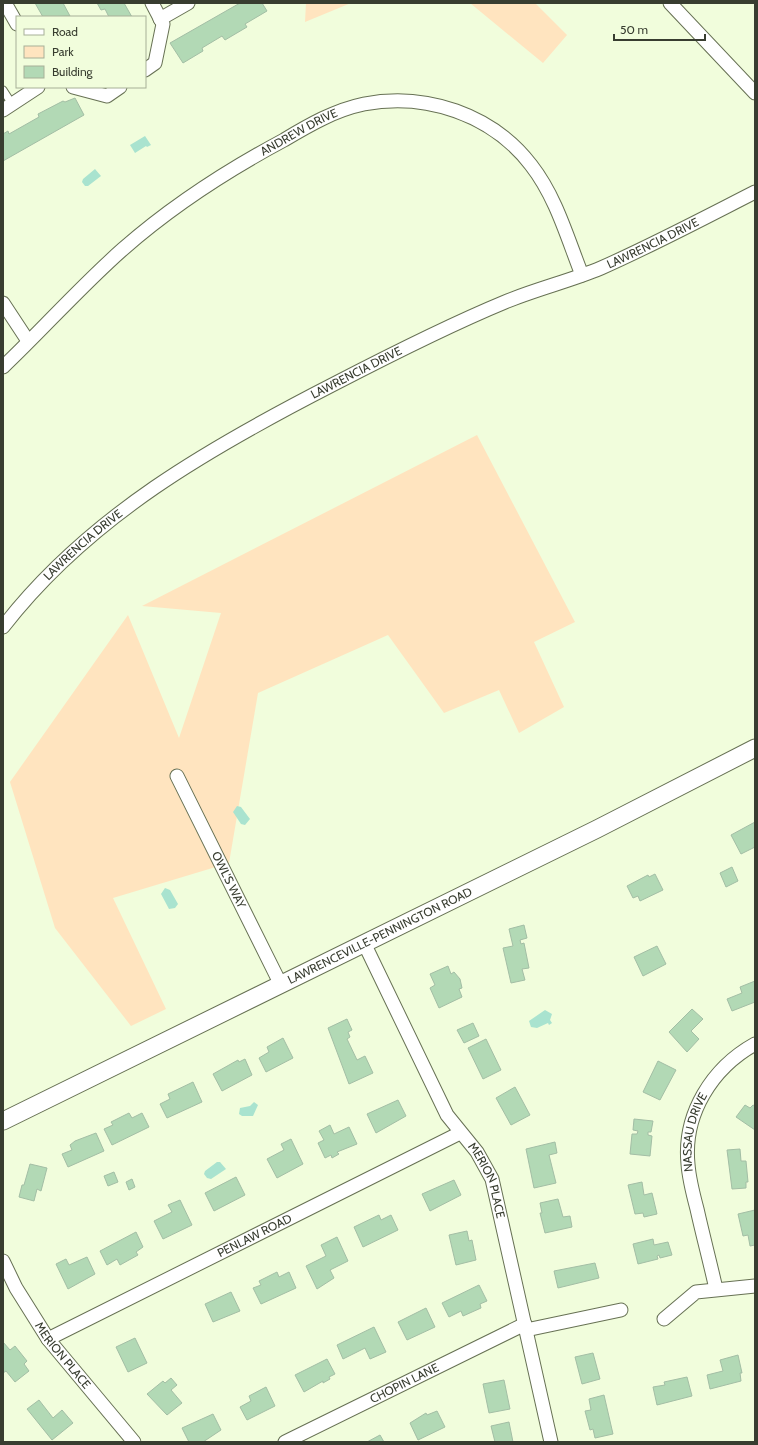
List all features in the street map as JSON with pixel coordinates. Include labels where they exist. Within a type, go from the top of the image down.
[{"type":"street","points":[[5,3],[16,22]]},
{"type":"street","points":[[146,69],[155,63],[163,24],[152,3]]},
{"type":"street","points":[[160,19],[188,3]]},
{"type":"street","points":[[670,3],[755,93]]},
{"type":"street","points":[[7,107],[37,88]]},
{"type":"street","points":[[78,88],[107,96],[119,88]]},
{"type":"street","name":"ANDREW DRIVE","points":[[3,367],[120,252],[196,192],[235,166],[318,120],[363,104],[386,101],[410,101],[433,104],[475,119],[498,133],[516,148],[530,164],[549,193],[582,275]]},
{"type":"street","name":"LAWRENCIA DRIVE","points":[[3,627],[42,581],[70,552],[133,501],[302,400],[502,303],[582,275],[641,250],[755,192]]},
{"type":"street","points":[[3,303],[28,341]]},
{"type":"street","name":"LAWRENCEVILLE-PENNINGTON ROAD","points":[[3,1121],[280,985],[755,748]]},
{"type":"street","name":"OWL'S WAY","points":[[178,776],[280,985]]},
{"type":"street","name":"MERION PLACE","points":[[364,943],[447,1115],[460,1133],[477,1152],[492,1179],[551,1442]]},
{"type":"street","name":"NASSAU DRIVE","points":[[716,1289],[689,1175],[687,1145],[690,1126],[696,1108],[715,1076],[728,1062],[755,1044]]},
{"type":"street","name":"PENLAW ROAD","points":[[48,1339],[460,1133]]},
{"type":"street","name":"MERION PLACE","points":[[3,1261],[20,1294],[48,1339],[134,1442]]},
{"type":"street","points":[[664,1319],[696,1292],[755,1286]]},
{"type":"street","name":"CHOPIN LANE","points":[[285,1442],[525,1327],[621,1310]]},
{"type":"lane","points":[[3,90],[7,107]]},
{"type":"green space","points":[[306,3],[351,3],[305,22]]},
{"type":"green space","points":[[470,3],[535,3],[567,35],[543,63]]},
{"type":"green space","points":[[477,435],[575,622],[534,642],[564,707],[519,733],[499,690],[444,713],[388,635],[258,693],[229,863],[113,898],[166,1009],[131,1026],[55,928],[10,782],[128,615],[179,738],[221,613],[142,606]]},
{"type":"water","points":[[145,136],[151,145],[146,146],[135,153],[130,145]]},
{"type":"water","points":[[95,169],[101,176],[88,186],[85,186],[82,182],[83,179]]},
{"type":"water","points":[[237,806],[241,807],[250,819],[245,825],[241,824],[233,812]]},
{"type":"water","points":[[165,888],[170,890],[178,904],[175,908],[169,909],[161,894]]},
{"type":"water","points":[[545,1010],[552,1014],[550,1020],[552,1023],[549,1025],[548,1023],[537,1028],[531,1027],[529,1021]]},
{"type":"water","points":[[254,1102],[258,1105],[253,1116],[242,1116],[239,1114],[240,1108],[250,1106]]},
{"type":"water","points":[[217,1162],[220,1162],[226,1169],[211,1179],[207,1178],[204,1174],[205,1171]]},
{"type":"building","points":[[35,3],[63,3],[70,16],[42,16]]},
{"type":"building","points":[[97,3],[124,3],[131,16],[108,16],[105,9],[101,10]]},
{"type":"building","points":[[240,3],[262,3],[267,11],[245,24],[247,27],[225,40],[222,36],[202,48],[203,51],[183,63],[170,43]]},
{"type":"building","points":[[75,98],[84,115],[3,161],[3,134],[8,131],[9,134],[39,117],[38,114],[63,101],[65,102]]},
{"type":"building","points":[[755,822],[755,847],[741,854],[731,835]]},
{"type":"building","points":[[732,867],[738,881],[726,887],[720,873]]},
{"type":"building","points":[[655,874],[663,890],[640,901],[638,896],[633,898],[627,886],[648,875],[649,877]]},
{"type":"building","points":[[524,925],[527,938],[520,940],[521,944],[524,943],[529,968],[522,969],[525,980],[511,983],[503,948],[513,946],[509,929]]},
{"type":"building","points":[[657,946],[666,964],[643,976],[634,957]]},
{"type":"building","points":[[448,966],[451,974],[454,972],[460,979],[462,988],[459,989],[462,997],[439,1008],[430,988],[435,985],[430,974]]},
{"type":"building","points":[[755,981],[755,1002],[732,1011],[727,999],[742,993],[740,987]]},
{"type":"building","points":[[692,1009],[703,1019],[691,1031],[699,1039],[687,1052],[669,1032]]},
{"type":"building","points":[[347,1019],[352,1030],[348,1032],[350,1037],[347,1039],[357,1060],[365,1056],[373,1073],[349,1084],[328,1028]]},
{"type":"building","points":[[473,1023],[479,1036],[464,1043],[457,1030]]},
{"type":"building","points":[[283,1038],[293,1058],[266,1072],[259,1058],[269,1052],[267,1047]]},
{"type":"building","points":[[486,1039],[501,1070],[483,1079],[468,1048]]},
{"type":"building","points":[[245,1059],[252,1075],[222,1091],[213,1074],[238,1060],[239,1062]]},
{"type":"building","points":[[658,1061],[676,1070],[660,1100],[643,1092]]},
{"type":"building","points":[[193,1082],[202,1102],[167,1118],[160,1104],[170,1099],[168,1094]]},
{"type":"building","points":[[515,1087],[530,1115],[511,1125],[496,1098]]},
{"type":"building","points":[[398,1100],[406,1116],[376,1133],[367,1114]]},
{"type":"building","points":[[745,1105],[750,1108],[753,1105],[755,1106],[755,1130],[736,1117]]},
{"type":"building","points":[[129,1113],[132,1118],[142,1113],[149,1127],[112,1145],[104,1129],[113,1125],[111,1122]]},
{"type":"building","points":[[634,1119],[653,1121],[651,1132],[648,1132],[648,1135],[652,1136],[650,1156],[630,1154],[632,1134],[637,1134],[638,1131],[633,1130]]},
{"type":"building","points":[[330,1125],[334,1134],[349,1127],[357,1144],[337,1152],[339,1154],[332,1158],[331,1155],[325,1158],[318,1143],[324,1140],[319,1131]]},
{"type":"building","points":[[96,1133],[104,1151],[68,1167],[62,1154],[72,1150],[70,1145],[75,1141]]},
{"type":"building","points":[[291,1139],[303,1164],[277,1178],[267,1159],[284,1150],[281,1144]]},
{"type":"building","points":[[555,1142],[557,1153],[549,1155],[556,1183],[534,1188],[526,1149]]},
{"type":"building","points":[[740,1149],[741,1161],[746,1161],[748,1182],[746,1182],[746,1188],[732,1189],[727,1150]]},
{"type":"building","points":[[30,1164],[47,1168],[41,1191],[37,1189],[34,1201],[19,1197]]},
{"type":"building","points":[[114,1172],[118,1182],[108,1186],[104,1176]]},
{"type":"building","points":[[236,1177],[245,1195],[214,1211],[205,1193]]},
{"type":"building","points":[[132,1179],[135,1187],[129,1190],[126,1182]]},
{"type":"building","points":[[454,1180],[461,1195],[430,1211],[422,1194]]},
{"type":"building","points":[[642,1182],[644,1195],[652,1193],[657,1214],[644,1217],[643,1213],[635,1214],[628,1185]]},
{"type":"building","points":[[558,1199],[563,1217],[570,1216],[572,1227],[545,1233],[540,1213],[542,1213],[540,1203]]},
{"type":"building","points":[[180,1200],[192,1225],[163,1239],[154,1221],[172,1212],[168,1205]]},
{"type":"building","points":[[755,1210],[755,1245],[750,1246],[748,1235],[743,1236],[738,1214]]},
{"type":"building","points":[[379,1215],[381,1220],[391,1215],[398,1230],[363,1247],[354,1227]]},
{"type":"building","points":[[467,1231],[469,1241],[472,1240],[476,1260],[456,1265],[449,1235]]},
{"type":"building","points":[[136,1232],[143,1247],[136,1252],[138,1255],[120,1265],[117,1259],[107,1265],[100,1251]]},
{"type":"building","points":[[337,1237],[348,1261],[330,1270],[334,1278],[317,1289],[306,1266],[326,1256],[321,1245]]},
{"type":"building","points":[[653,1239],[654,1245],[668,1242],[672,1255],[660,1258],[659,1255],[657,1256],[658,1259],[638,1264],[633,1244]]},
{"type":"building","points":[[87,1257],[95,1274],[68,1289],[56,1264],[66,1259],[69,1265]]},
{"type":"building","points":[[595,1263],[599,1278],[558,1288],[554,1271]]},
{"type":"building","points":[[277,1272],[279,1277],[289,1272],[296,1288],[261,1304],[253,1288],[261,1285],[259,1281]]},
{"type":"building","points":[[479,1285],[487,1301],[480,1304],[481,1308],[463,1316],[461,1311],[449,1317],[442,1303]]},
{"type":"building","points":[[231,1292],[240,1311],[213,1322],[205,1304]]},
{"type":"building","points":[[426,1308],[435,1327],[407,1340],[398,1322]]},
{"type":"building","points":[[374,1327],[386,1352],[370,1359],[365,1348],[343,1359],[337,1345]]},
{"type":"building","points":[[135,1338],[147,1363],[128,1372],[116,1347]]},
{"type":"building","points":[[3,1342],[10,1350],[15,1346],[27,1361],[24,1364],[29,1371],[15,1382],[6,1371],[3,1373]]},
{"type":"building","points":[[593,1353],[600,1379],[582,1384],[575,1357]]},
{"type":"building","points":[[738,1355],[742,1373],[740,1373],[741,1381],[710,1389],[707,1375],[723,1371],[720,1360]]},
{"type":"building","points":[[327,1359],[335,1374],[329,1377],[330,1379],[323,1383],[323,1381],[304,1392],[295,1375]]},
{"type":"building","points":[[687,1377],[692,1396],[657,1405],[653,1387],[665,1385],[664,1382]]},
{"type":"building","points":[[171,1378],[177,1385],[171,1390],[182,1403],[167,1415],[147,1394],[163,1381],[165,1383]]},
{"type":"building","points":[[504,1380],[510,1409],[489,1413],[483,1384]]},
{"type":"building","points":[[266,1387],[275,1406],[247,1420],[240,1407],[251,1401],[249,1396]]},
{"type":"building","points":[[604,1395],[613,1434],[595,1438],[593,1429],[590,1430],[585,1411],[591,1410],[589,1399]]},
{"type":"building","points":[[39,1400],[53,1418],[62,1410],[73,1423],[52,1440],[27,1409]]},
{"type":"building","points":[[437,1411],[445,1427],[418,1440],[410,1423],[426,1413],[427,1415]]},
{"type":"building","points":[[213,1414],[221,1430],[203,1442],[189,1442],[182,1428]]},
{"type":"building","points":[[509,1422],[513,1442],[495,1442],[491,1426]]},
{"type":"building","points":[[380,1435],[384,1442],[367,1442]]}]
